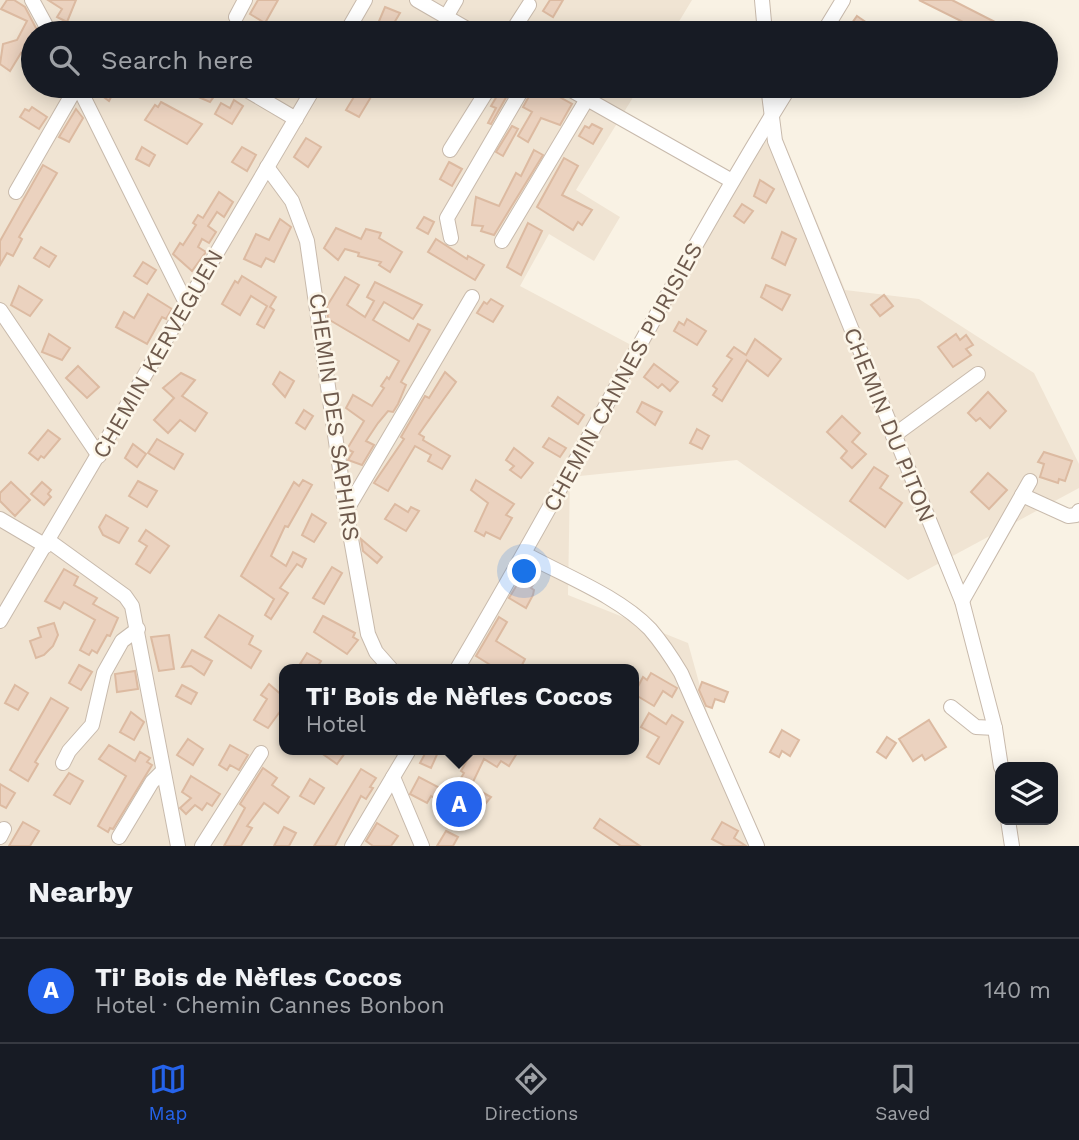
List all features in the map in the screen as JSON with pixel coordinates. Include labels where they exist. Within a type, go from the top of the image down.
[{"type":"street","points":[[32,0],[43,21]]},
{"type":"street","points":[[236,17],[245,0]]},
{"type":"street","points":[[353,21],[365,0]]},
{"type":"street","points":[[417,0],[453,21]]},
{"type":"street","points":[[446,17],[456,0]]},
{"type":"street","points":[[762,0],[764,21]]},
{"type":"street","points":[[830,21],[843,0]]},
{"type":"street","points":[[519,21],[529,5]]},
{"type":"street","points":[[16,192],[71,98]]},
{"type":"street","points":[[84,98],[187,305]]},
{"type":"street","points":[[260,98],[296,119]]},
{"type":"street","name":"CHEMIN KERVEGUEN","points":[[0,621],[308,98]]},
{"type":"street","points":[[450,150],[482,98]]},
{"type":"street","points":[[451,238],[447,218],[517,98]]},
{"type":"street","name":"CHEMIN DU PITON","points":[[769,98],[775,141],[962,601],[996,728],[1000,762]]},
{"type":"street","name":"CHEMIN CANNES PURISIES","points":[[460,664],[525,554],[732,181],[783,98]]},
{"type":"street","points":[[502,241],[587,99],[732,181]]},
{"type":"street","name":"CHEMIN DES SAPHIRS","points":[[267,167],[292,201],[307,242],[346,511],[368,634],[376,652],[387,664]]},
{"type":"street","points":[[346,511],[472,297]]},
{"type":"street","points":[[0,310],[99,456]]},
{"type":"street","points":[[893,436],[978,374]]},
{"type":"street","points":[[962,601],[1030,481]]},
{"type":"street","points":[[1022,495],[1068,516],[1076,515],[1079,511]]},
{"type":"street","points":[[0,519],[48,543],[125,596],[135,613],[178,846]]},
{"type":"street","points":[[525,554],[624,608],[666,648],[681,673],[757,846]]},
{"type":"street","points":[[63,763],[92,725],[104,673],[121,641],[138,629]]},
{"type":"street","points":[[951,707],[976,727],[996,728]]},
{"type":"street","points":[[202,846],[261,753]]},
{"type":"street","points":[[352,846],[406,755]]},
{"type":"street","points":[[119,836],[152,782],[163,771]]},
{"type":"street","points":[[393,777],[422,846]]},
{"type":"street","points":[[1010,825],[1012,846]]},
{"type":"shaded area","points":[[0,0],[692,0],[679,21],[21,21],[21,98],[633,98],[576,190],[620,217],[594,261],[549,234],[520,286],[633,346],[762,121],[781,134],[845,290],[919,299],[1034,373],[1079,464],[1079,488],[908,580],[737,460],[570,477],[568,595],[688,643],[733,805],[755,846],[0,846]]},
{"type":"building","points":[[7,0],[14,0],[25,7],[32,21],[27,21],[1,9]]},
{"type":"building","points":[[48,0],[76,0],[67,21],[57,17],[62,9]]},
{"type":"building","points":[[258,0],[278,0],[266,21],[250,14]]},
{"type":"building","points":[[550,0],[563,0],[553,17],[543,11]]},
{"type":"building","points":[[919,0],[952,0],[993,21],[961,21]]},
{"type":"building","points":[[385,7],[400,13],[395,21],[379,21]]},
{"type":"building","points":[[21,32],[21,53],[10,71],[0,64],[3,44],[17,40]]},
{"type":"building","points":[[353,98],[370,98],[359,117],[346,110]]},
{"type":"building","points":[[496,98],[506,98],[491,124],[488,123],[496,108],[491,106]]},
{"type":"building","points":[[528,98],[561,98],[572,104],[560,125],[541,118],[528,142],[518,136],[532,112],[523,107]]},
{"type":"building","points":[[234,100],[243,106],[232,124],[215,114],[221,103],[230,108]]},
{"type":"building","points":[[161,102],[202,124],[187,144],[145,120],[155,105],[158,107]]},
{"type":"building","points":[[32,107],[47,117],[39,129],[20,117],[25,109],[29,111]]},
{"type":"building","points":[[76,109],[83,118],[69,142],[59,137]]},
{"type":"building","points":[[592,124],[602,129],[593,144],[579,136],[585,126],[589,128]]},
{"type":"building","points":[[512,126],[518,129],[503,156],[496,152]]},
{"type":"building","points":[[306,138],[321,147],[308,167],[294,157]]},
{"type":"building","points":[[142,147],[155,155],[149,166],[136,159]]},
{"type":"building","points":[[242,147],[256,155],[247,171],[232,162]]},
{"type":"building","points":[[534,150],[543,155],[494,235],[481,231],[483,226],[472,225],[476,197],[499,206],[516,173],[521,176]]},
{"type":"building","points":[[564,158],[578,166],[562,195],[592,210],[582,225],[578,222],[573,230],[537,207]]},
{"type":"building","points":[[449,162],[462,169],[452,186],[440,179]]},
{"type":"building","points":[[43,165],[57,173],[19,237],[22,239],[13,256],[7,253],[0,265],[0,241]]},
{"type":"building","points":[[760,180],[774,189],[766,203],[754,196]]},
{"type":"building","points":[[219,192],[233,202],[224,217],[217,212],[208,226],[216,232],[209,243],[202,239],[198,247],[206,252],[192,271],[173,254],[180,243],[183,245],[196,225],[193,223],[198,215],[203,218]]},
{"type":"building","points":[[742,204],[753,211],[744,223],[734,216]]},
{"type":"building","points":[[424,217],[434,222],[428,234],[417,228]]},
{"type":"building","points":[[280,219],[291,227],[274,262],[266,258],[261,267],[244,259],[256,234],[269,240]]},
{"type":"building","points":[[528,223],[542,231],[521,275],[507,267]]},
{"type":"building","points":[[336,228],[361,239],[366,229],[381,233],[379,238],[402,252],[390,272],[379,265],[381,262],[358,256],[359,253],[345,249],[338,260],[324,248]]},
{"type":"building","points":[[782,232],[796,239],[785,265],[772,258]]},
{"type":"building","points":[[436,239],[467,259],[468,256],[484,265],[475,280],[428,252]]},
{"type":"building","points":[[41,247],[56,256],[49,267],[34,258]]},
{"type":"building","points":[[143,262],[156,270],[147,284],[134,276]]},
{"type":"building","points":[[242,276],[276,297],[270,307],[274,310],[264,328],[257,324],[267,306],[251,296],[240,315],[222,304],[235,281],[238,283]]},
{"type":"building","points":[[345,277],[359,285],[347,305],[365,317],[374,301],[367,297],[375,282],[422,305],[413,319],[384,302],[373,320],[409,341],[418,324],[430,330],[401,382],[406,385],[398,404],[393,412],[388,411],[366,441],[374,445],[362,465],[348,460],[353,452],[347,449],[364,421],[346,408],[353,395],[372,406],[384,388],[381,386],[387,377],[389,379],[399,361],[328,319],[327,306]]},
{"type":"building","points":[[766,285],[790,295],[782,310],[761,297]]},
{"type":"building","points":[[19,286],[42,300],[30,316],[11,305]]},
{"type":"building","points":[[148,294],[172,309],[166,319],[162,317],[147,344],[116,327],[124,312],[134,318]]},
{"type":"building","points":[[884,295],[893,306],[880,316],[871,305]]},
{"type":"building","points":[[491,299],[503,306],[493,322],[477,313],[484,302],[487,304]]},
{"type":"building","points":[[687,319],[706,331],[697,345],[674,331],[679,322],[684,325]]},
{"type":"building","points":[[49,334],[70,348],[62,360],[42,352]]},
{"type":"building","points":[[956,334],[960,340],[966,335],[973,345],[966,349],[971,355],[953,367],[938,347]]},
{"type":"building","points":[[755,339],[781,359],[768,376],[747,360],[722,401],[713,395],[717,389],[713,386],[732,359],[727,356],[734,347],[746,355]]},
{"type":"building","points":[[654,364],[678,382],[670,391],[662,384],[658,388],[644,377]]},
{"type":"building","points":[[78,366],[99,387],[87,398],[66,378]]},
{"type":"building","points":[[280,372],[294,381],[285,397],[273,384]]},
{"type":"building","points":[[445,372],[456,382],[419,434],[424,437],[423,440],[450,456],[442,469],[428,461],[431,455],[415,446],[388,491],[374,483],[404,439],[401,437],[425,396],[429,398]]},
{"type":"building","points":[[181,373],[195,380],[182,396],[207,413],[195,431],[180,420],[168,433],[154,420],[174,398],[163,388]]},
{"type":"building","points":[[988,392],[1006,411],[990,428],[980,418],[976,421],[968,413]]},
{"type":"building","points":[[558,397],[584,415],[578,424],[552,406]]},
{"type":"building","points":[[642,402],[662,412],[655,425],[637,412]]},
{"type":"building","points":[[304,410],[313,416],[305,429],[296,423]]},
{"type":"building","points":[[842,416],[860,433],[852,442],[866,454],[852,468],[841,458],[847,451],[827,432]]},
{"type":"building","points":[[697,429],[709,436],[702,449],[690,443]]},
{"type":"building","points":[[48,430],[60,439],[44,458],[41,456],[38,460],[29,453]]},
{"type":"building","points":[[549,438],[566,448],[560,457],[543,447]]},
{"type":"building","points":[[157,439],[183,454],[174,469],[148,453]]},
{"type":"building","points":[[133,444],[146,454],[137,467],[125,458]]},
{"type":"building","points":[[514,448],[533,463],[521,478],[510,470],[514,466],[506,460]]},
{"type":"building","points":[[1044,452],[1072,461],[1065,481],[1059,479],[1058,483],[1040,477],[1044,464],[1038,462]]},
{"type":"building","points":[[874,467],[888,476],[880,488],[902,503],[885,527],[850,501]]},
{"type":"building","points":[[988,473],[1007,490],[989,509],[971,492]]},
{"type":"building","points":[[303,480],[312,485],[288,527],[285,526],[271,556],[286,566],[293,552],[306,559],[302,567],[297,564],[280,588],[288,593],[271,619],[265,615],[274,599],[241,576],[294,482],[299,486]]},
{"type":"building","points":[[476,480],[514,504],[506,515],[512,518],[500,539],[486,532],[484,536],[475,531],[488,503],[471,490]]},
{"type":"building","points":[[138,481],[157,491],[147,507],[129,496]]},
{"type":"building","points":[[11,482],[30,500],[15,516],[0,501],[0,493]]},
{"type":"building","points":[[42,482],[51,490],[48,494],[51,497],[44,505],[31,494]]},
{"type":"building","points":[[395,504],[408,512],[411,507],[419,511],[406,531],[385,519]]},
{"type":"building","points":[[312,514],[326,523],[314,542],[302,535]]},
{"type":"building","points":[[106,515],[128,528],[119,543],[103,535],[99,527]]},
{"type":"building","points":[[146,530],[169,546],[150,573],[136,564],[147,546],[139,541]]},
{"type":"building","points":[[361,539],[382,557],[377,563],[363,551]]},
{"type":"building","points":[[332,567],[342,573],[324,604],[313,598]]},
{"type":"building","points":[[64,569],[78,577],[74,585],[97,598],[93,604],[118,618],[110,636],[107,635],[97,653],[92,650],[89,655],[80,650],[95,620],[64,602],[60,609],[45,601]]},
{"type":"building","points":[[524,573],[536,580],[531,588],[534,590],[533,595],[526,608],[509,598]]},
{"type":"building","points":[[219,615],[253,636],[249,644],[261,651],[251,668],[205,637]]},
{"type":"building","points":[[323,616],[355,633],[353,637],[358,640],[347,654],[314,632]]},
{"type":"building","points":[[499,617],[507,622],[496,641],[525,659],[522,664],[489,664],[476,656]]},
{"type":"building","points":[[54,623],[58,635],[53,646],[44,655],[36,658],[30,641],[41,637],[38,628]]},
{"type":"building","points":[[169,635],[174,669],[159,671],[151,637]]},
{"type":"building","points":[[192,650],[212,661],[204,675],[191,666],[182,667]]},
{"type":"building","points":[[307,653],[321,661],[319,664],[300,664]]},
{"type":"building","points":[[79,665],[92,672],[81,690],[69,683]]},
{"type":"building","points":[[135,671],[138,689],[117,692],[115,674]]},
{"type":"building","points":[[651,673],[677,688],[672,697],[663,691],[654,706],[639,697],[639,685],[643,677],[647,680]]},
{"type":"building","points":[[702,682],[728,692],[724,702],[715,699],[712,708],[706,706],[699,690]]},
{"type":"building","points":[[269,684],[279,693],[279,713],[268,728],[254,720],[267,699],[261,695]]},
{"type":"building","points":[[15,685],[28,693],[18,710],[5,703]]},
{"type":"building","points":[[182,685],[197,693],[191,704],[176,696]]},
{"type":"building","points":[[51,698],[68,708],[35,762],[38,764],[28,781],[10,770]]},
{"type":"building","points":[[131,712],[144,722],[134,740],[120,732]]},
{"type":"building","points":[[649,713],[666,724],[672,715],[683,722],[659,764],[647,757],[659,737],[641,727]]},
{"type":"building","points":[[929,720],[946,747],[925,760],[922,755],[913,761],[899,739]]},
{"type":"building","points":[[782,730],[799,740],[790,756],[782,751],[779,757],[770,752]]},
{"type":"building","points":[[887,737],[896,743],[886,758],[877,752]]},
{"type":"building","points":[[188,739],[203,749],[193,765],[177,755]]},
{"type":"building","points":[[109,745],[135,761],[140,752],[150,758],[147,762],[152,765],[113,829],[110,828],[108,832],[98,826],[126,776],[99,759]]},
{"type":"building","points":[[230,745],[248,755],[239,770],[230,765],[227,770],[219,765]]},
{"type":"building","points":[[324,755],[344,755],[337,764]]},
{"type":"building","points":[[424,755],[437,755],[431,768],[420,763]]},
{"type":"building","points":[[470,755],[516,755],[509,766],[501,761],[497,767],[484,759],[471,786],[491,797],[473,819],[431,796],[427,803],[410,794],[419,777],[451,794],[464,773],[461,771]]},
{"type":"building","points":[[263,768],[277,778],[272,785],[289,797],[278,813],[264,803],[247,826],[252,828],[241,846],[224,846],[245,808],[240,804]]},
{"type":"building","points":[[361,769],[376,778],[370,787],[373,788],[366,799],[361,796],[335,846],[314,846]]},
{"type":"building","points":[[69,773],[83,781],[70,804],[54,795]]},
{"type":"building","points":[[191,776],[220,794],[212,806],[207,803],[202,810],[195,805],[186,814],[180,808],[191,798],[182,792]]},
{"type":"building","points":[[310,779],[324,788],[314,804],[300,796]]},
{"type":"building","points":[[0,784],[15,793],[6,808],[0,805]]},
{"type":"building","points":[[600,819],[640,846],[621,846],[594,828]]},
{"type":"building","points":[[23,822],[39,831],[30,846],[9,846]]},
{"type":"building","points":[[722,822],[738,831],[734,838],[746,846],[725,846],[712,839]]},
{"type":"building","points":[[377,823],[398,836],[391,846],[373,846],[366,841]]},
{"type":"building","points":[[284,827],[296,833],[289,846],[274,846]]},
{"type":"building","points":[[446,831],[458,837],[453,846],[437,846]]},
{"type":"place","name":"Ti' Bois de Nèfles Cocos","points":[[459,804]]}]
